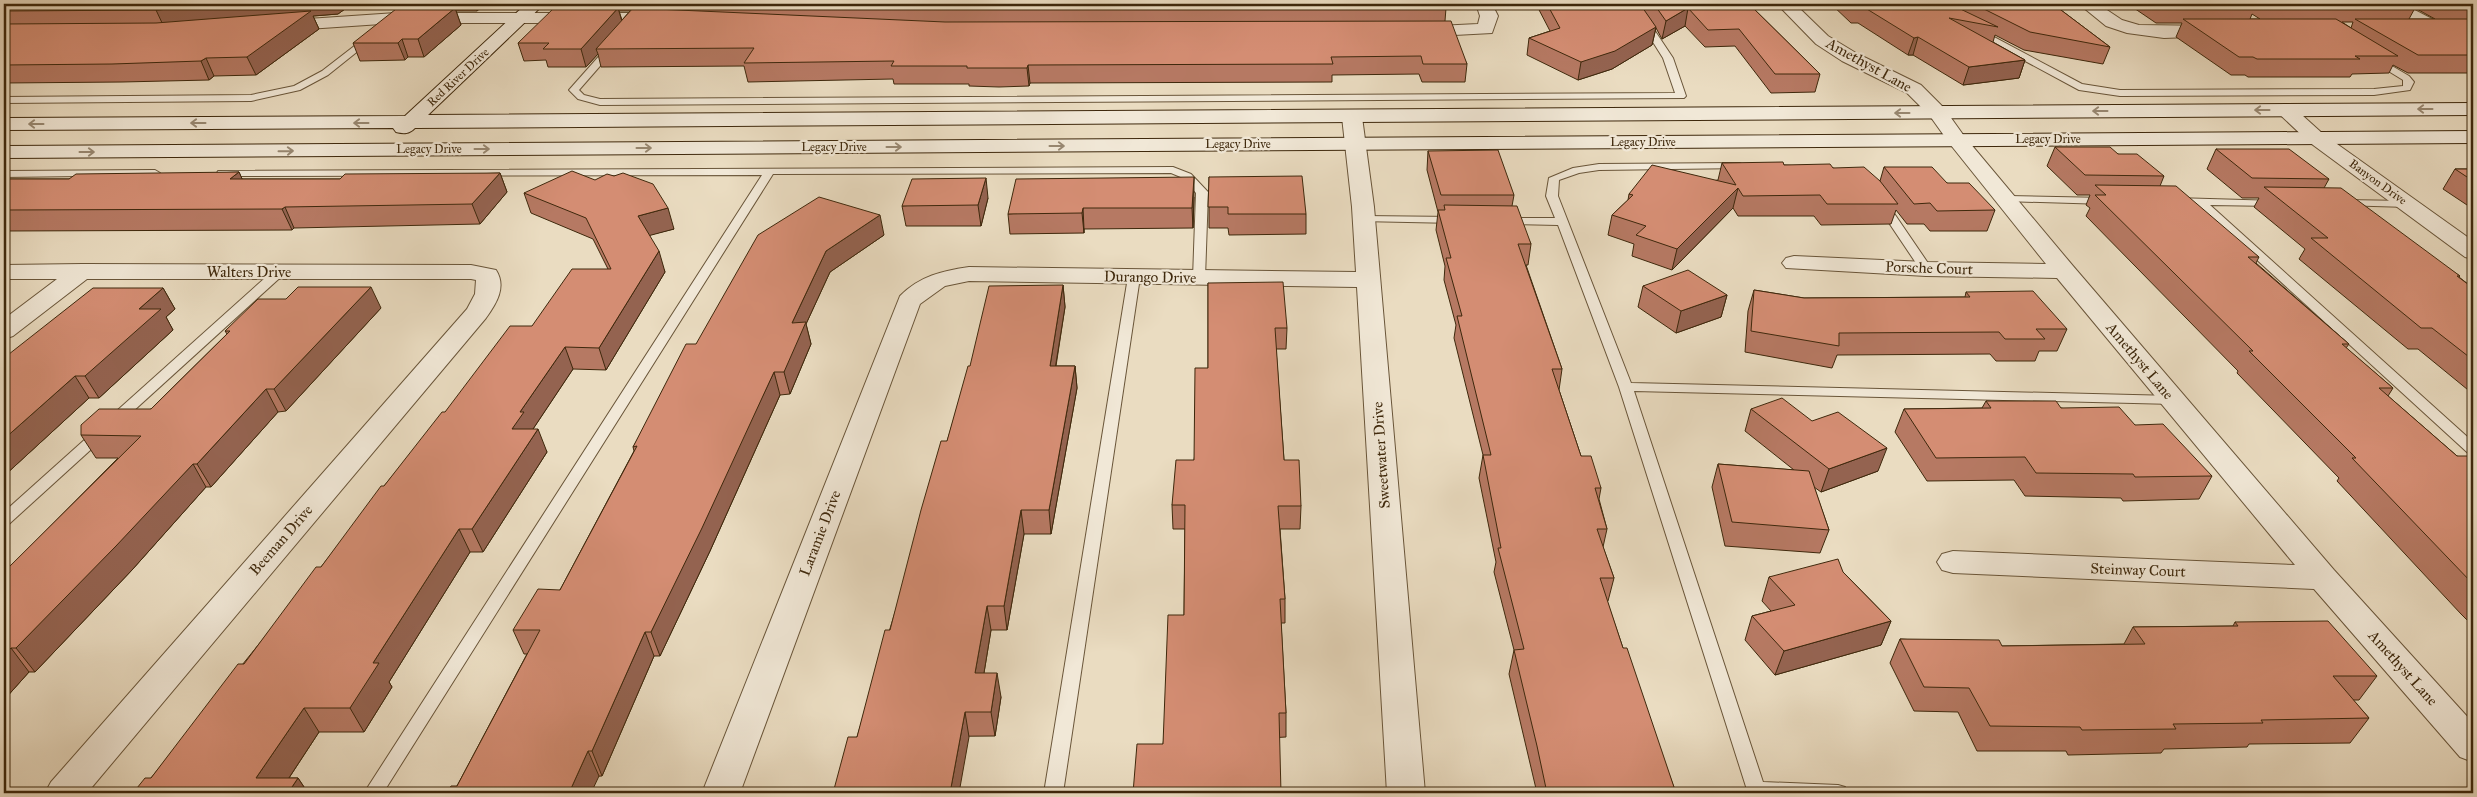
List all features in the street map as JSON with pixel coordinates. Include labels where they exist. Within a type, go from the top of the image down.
[{"type":"street","name":"Red River Drive","points":[[380,150],[536,4]]},
{"type":"street","points":[[1404,32],[1486,29],[1489,16],[1484,4]]},
{"type":"street","name":"Amethyst Lane","points":[[1785,4],[1822,40],[1849,57],[1914,89],[1937,112],[1957,140],[2008,199],[2064,271],[2324,578],[2473,747]]},
{"type":"street","points":[[2087,4],[2116,24],[2148,30],[2232,31]]},
{"type":"street","points":[[2390,4],[2473,47]]},
{"type":"street","points":[[260,27],[396,18],[521,17],[634,21],[684,20]]},
{"type":"street","points":[[2402,30],[2473,29]]},
{"type":"street","name":"Legacy Drive","points":[[4,152],[380,150],[1353,130],[1937,112],[2473,109]]},
{"type":"street","name":"Banyon Drive","points":[[2285,110],[2316,138],[2473,252]]},
{"type":"street","name":"Legacy Drive","points":[[4,124],[409,122],[1353,130],[1957,140],[2473,136]]},
{"type":"street","name":"Sweetwater Drive","points":[[1353,130],[1369,280],[1406,793]]},
{"type":"street","name":"Porsche Court","points":[[1794,263],[1926,269],[2064,271]]},
{"type":"street","name":"Walters Drive","points":[[4,272],[471,272],[487,275],[490,282]]},
{"type":"street","points":[[4,331],[83,272]]},
{"type":"street","name":"Durango Drive","points":[[932,281],[969,274],[1369,280]]},
{"type":"street","name":"Laramie Drive","points":[[721,793],[908,301],[932,281]]},
{"type":"street","name":"Beeman Drive","points":[[64,793],[477,312],[486,298],[490,282]]},
{"type":"street","name":"Steinway Court","points":[[1953,562],[2324,578]]},
{"type":"lane","points":[[618,40],[574,90],[581,97],[610,102],[1681,96],[1668,58],[1633,4]]},
{"type":"lane","points":[[4,100],[250,98],[297,88],[325,73],[396,18]]},
{"type":"lane","points":[[1965,26],[2079,87],[2120,93],[2374,92],[2408,88],[2409,82],[2406,78],[2367,54]]},
{"type":"lane","points":[[1756,166],[1599,167],[1577,170],[1554,178],[1552,196],[1560,222],[1626,387],[1756,792],[1838,793]]},
{"type":"lane","points":[[212,173],[1173,170],[1187,176],[1202,192],[1199,278]]},
{"type":"lane","points":[[373,793],[769,172]]},
{"type":"lane","points":[[4,174],[163,173]]},
{"type":"lane","points":[[1872,193],[1883,204],[1926,269]]},
{"type":"lane","points":[[2008,199],[2123,201]]},
{"type":"lane","points":[[2162,201],[2289,203]]},
{"type":"lane","points":[[2200,202],[2473,450]]},
{"type":"lane","points":[[2329,203],[2408,204]]},
{"type":"lane","points":[[1364,219],[1472,220]]},
{"type":"lane","points":[[1492,221],[1560,222]]},
{"type":"lane","points":[[4,520],[279,272]]},
{"type":"lane","points":[[1053,793],[1134,277]]},
{"type":"lane","points":[[1626,387],[2174,400]]},
{"type":"building","points":[[4,4],[240,4],[156,10],[4,11]]},
{"type":"building","points":[[804,4],[1444,4],[1446,8],[945,9]]},
{"type":"building","points":[[1547,4],[1640,4],[1656,27],[1615,51],[1581,62],[1529,38],[1560,28]]},
{"type":"building","points":[[1654,4],[1749,4],[1820,74],[1775,74],[1739,29],[1708,30],[1688,8],[1666,21]]},
{"type":"building","points":[[1853,4],[1950,4],[1998,27],[1949,18],[2025,60],[1969,67],[1918,37],[1914,38],[1862,6]]},
{"type":"building","points":[[1974,4],[2053,4],[2110,47],[2030,32]]},
{"type":"building","points":[[2160,4],[2253,4],[2256,6],[2163,6]]},
{"type":"building","points":[[2270,4],[2414,4],[2416,5],[2273,6]]},
{"type":"building","points":[[2448,4],[2473,4],[2473,5],[2451,5]]},
{"type":"building","points":[[555,7],[618,8],[581,49],[543,49],[549,43],[518,43]]},
{"type":"building","points":[[455,8],[418,39],[402,39],[398,43],[353,43],[396,9]]},
{"type":"building","points":[[633,8],[945,22],[1451,21],[1467,64],[1423,64],[1421,56],[1331,57],[1333,64],[1028,65],[1027,68],[967,68],[967,66],[891,66],[894,61],[744,63],[754,48],[596,49]]},
{"type":"building","points":[[311,11],[247,57],[206,58],[201,61],[112,64],[4,65],[4,24],[156,23]]},
{"type":"building","points":[[2183,19],[2336,19],[2398,56],[2355,56],[2360,59],[2257,59],[2253,57],[2239,57]]},
{"type":"building","points":[[2355,19],[2473,19],[2473,55],[2418,55]]},
{"type":"building","points":[[2055,147],[2110,147],[2118,154],[2137,154],[2164,176],[2085,175]]},
{"type":"building","points":[[2216,149],[2289,149],[2329,179],[2252,178]]},
{"type":"building","points":[[1498,150],[1514,195],[1441,195],[1428,151]]},
{"type":"building","points":[[1783,162],[1784,165],[1830,164],[1833,168],[1864,167],[1880,181],[1898,204],[1827,204],[1820,195],[1743,196],[1738,188],[1677,249],[1636,235],[1646,226],[1612,215],[1633,195],[1629,194],[1652,165],[1736,185],[1722,163]]},
{"type":"building","points":[[1884,167],[1932,167],[1947,183],[1969,183],[1995,210],[1937,211],[1930,203],[1914,204]]},
{"type":"building","points":[[2455,169],[2473,169],[2473,181]]},
{"type":"building","points":[[572,171],[595,180],[607,174],[614,176],[623,173],[653,184],[668,208],[638,216],[659,251],[599,348],[565,347],[520,412],[524,412],[512,429],[538,429],[472,529],[459,529],[373,663],[379,663],[350,708],[304,708],[256,778],[298,778],[288,793],[133,793],[145,778],[151,778],[238,664],[244,664],[316,567],[321,567],[381,486],[384,486],[442,412],[445,412],[510,326],[532,326],[572,269],[611,269],[586,218],[524,193]]},
{"type":"building","points":[[239,172],[230,179],[340,179],[345,174],[500,173],[472,204],[285,207],[282,209],[4,210],[4,179],[69,179],[76,174]]},
{"type":"building","points":[[1302,176],[1306,214],[1228,214],[1228,207],[1208,207],[1209,177]]},
{"type":"building","points":[[1194,177],[1192,208],[1083,208],[1082,213],[1008,214],[1016,179]]},
{"type":"building","points":[[986,178],[978,205],[902,206],[912,179]]},
{"type":"building","points":[[2095,185],[2176,186],[2259,257],[2248,257],[2349,344],[2342,344],[2393,388],[2379,388],[2457,456],[2468,456],[2473,461],[2473,584],[2352,458],[2356,458],[2249,351],[2253,351],[2095,195],[2106,195]]},
{"type":"building","points":[[2264,187],[2341,188],[2460,276],[2457,276],[2473,288],[2473,360],[2432,328],[2421,328],[2311,238],[2328,238]]},
{"type":"building","points":[[819,197],[880,215],[826,251],[792,323],[806,322],[784,372],[774,372],[702,528],[651,632],[645,632],[592,751],[588,751],[569,793],[447,793],[451,786],[457,786],[540,630],[513,630],[538,589],[560,590],[637,446],[633,447],[686,344],[696,344],[758,235]]},
{"type":"building","points":[[1444,205],[1517,206],[1531,244],[1518,244],[1562,369],[1552,369],[1581,456],[1591,456],[1601,488],[1595,488],[1607,529],[1597,529],[1614,578],[1600,578],[1623,648],[1627,648],[1676,793],[1547,793],[1514,650],[1524,649],[1498,548],[1501,548],[1483,455],[1491,455],[1457,316],[1462,316],[1446,258],[1451,258],[1438,210],[1445,210]]},
{"type":"building","points":[[1688,270],[1727,295],[1681,311],[1643,286]]},
{"type":"building","points":[[1283,282],[1287,328],[1275,328],[1284,460],[1299,460],[1301,506],[1278,506],[1285,599],[1280,599],[1286,713],[1279,713],[1281,793],[1133,793],[1137,744],[1163,744],[1168,615],[1184,615],[1185,505],[1172,505],[1176,460],[1194,460],[1195,368],[1208,368],[1208,283]]},
{"type":"building","points":[[1063,285],[1050,366],[1075,366],[1049,510],[1021,510],[1004,606],[987,606],[975,673],[997,673],[991,712],[965,712],[950,793],[833,793],[848,737],[857,737],[885,630],[890,630],[941,441],[947,441],[968,366],[970,366],[989,286]]},
{"type":"building","points":[[298,287],[371,287],[274,389],[266,389],[197,464],[193,464],[16,648],[11,648],[4,655],[4,572],[141,436],[81,435],[81,425],[99,409],[151,409],[230,331],[225,331],[258,299],[286,299]]},
{"type":"building","points":[[93,288],[163,288],[139,309],[161,309],[85,376],[75,376],[4,439],[4,358]]},
{"type":"building","points":[[1754,290],[1804,298],[1970,297],[1966,292],[2033,291],[2067,329],[2036,329],[2045,339],[2005,339],[1999,332],[1839,333],[1839,346],[1751,331]]},
{"type":"building","points":[[1782,398],[1812,421],[1838,412],[1887,448],[1829,469],[1751,409]]},
{"type":"building","points":[[1986,401],[2056,401],[2061,408],[2119,407],[2135,425],[2163,424],[2212,476],[2135,477],[2133,474],[2036,473],[2025,457],[1936,458],[1904,409],[1991,408]]},
{"type":"building","points":[[1718,464],[1809,471],[1829,530],[1732,522]]},
{"type":"building","points":[[1838,559],[1843,572],[1891,621],[1784,651],[1752,616],[1795,605],[1769,577]]},
{"type":"building","points":[[2328,621],[2377,676],[2333,676],[2369,718],[2261,720],[2263,723],[2173,724],[2176,729],[2082,730],[2080,727],[1990,726],[1969,688],[1924,687],[1900,639],[1999,640],[2002,646],[2145,644],[2133,627],[2238,626],[2235,622]]}]
